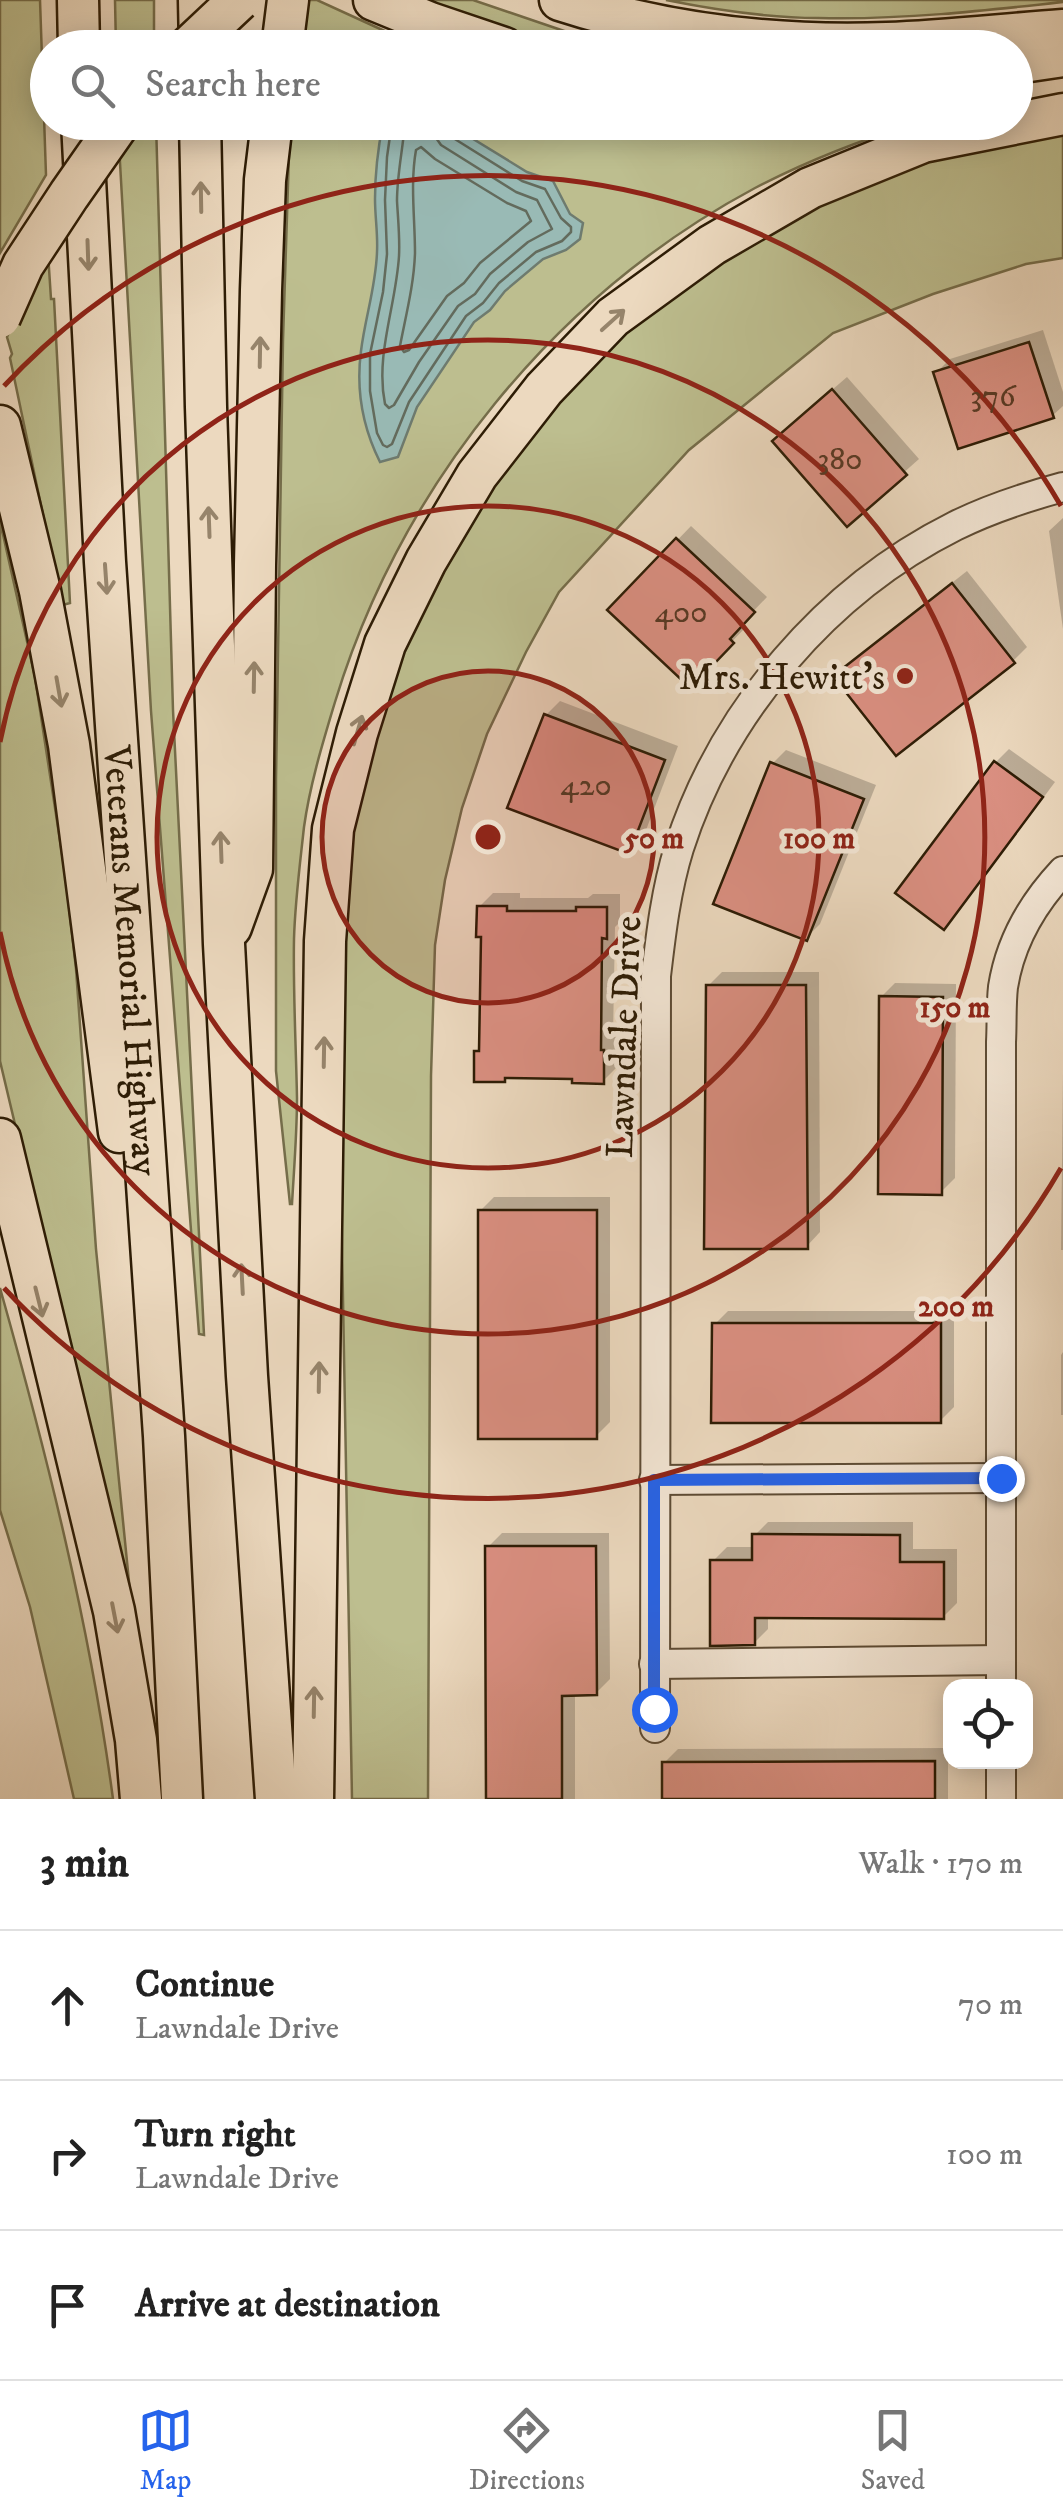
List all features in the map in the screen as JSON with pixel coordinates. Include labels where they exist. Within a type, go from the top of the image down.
[{"type":"highway","points":[[78,0],[79,30]]},
{"type":"highway","points":[[198,0],[199,30]]},
{"type":"highway","points":[[207,30],[239,0]]},
{"type":"highway","points":[[284,30],[288,0]]},
{"type":"highway","points":[[374,0],[451,30]]},
{"type":"highway","points":[[560,0],[690,30]]},
{"type":"highway","points":[[1033,32],[1063,30]]},
{"type":"highway","points":[[1033,60],[1063,56]]},
{"type":"highway","points":[[1033,120],[1063,114]]},
{"type":"highway","name":"Veterans Memorial Highway","points":[[83,140],[104,542],[164,1436],[182,1799]]},
{"type":"highway","points":[[0,317],[23,266],[107,140]]},
{"type":"highway","points":[[200,140],[224,944],[247,1376],[276,1799]]},
{"type":"highway","points":[[224,944],[252,870],[255,566],[265,180],[270,140]]},
{"type":"highway","points":[[312,1799],[325,941],[332,829],[386,644],[426,561],[477,475],[544,388],[614,317],[712,245],[810,188],[933,140]]},
{"type":"highway","points":[[0,426],[40,591],[68,745],[164,1436]]},
{"type":"highway","points":[[0,1139],[114,1611],[136,1740],[141,1799]]},
{"type":"street","name":"Lawndale Drive","points":[[655,1718],[656,976],[664,908],[679,849],[722,748],[764,687],[812,631],[902,556],[954,526],[1063,487]]},
{"type":"street","points":[[654,1664],[1001,1673],[1004,987],[1016,942],[1038,900],[1063,871]]},
{"type":"street","points":[[654,1480],[1001,1478]]},
{"type":"street","points":[[1001,1769],[1001,1799]]},
{"type":"green space","points":[[0,0],[40,0],[41,30],[30,30],[30,140],[45,140],[46,175],[0,253]]},
{"type":"green space","points":[[115,0],[154,0],[154,30],[116,30]]},
{"type":"green space","points":[[298,0],[317,0],[382,30],[296,30]]},
{"type":"green space","points":[[411,0],[473,0],[561,30],[500,30]]},
{"type":"green space","points":[[666,0],[1063,2],[941,14],[799,18]]},
{"type":"green space","points":[[1063,133],[1063,258],[1026,264],[933,294],[833,333],[689,450],[559,592],[487,734],[462,808],[435,945],[428,1799],[352,1799],[337,967],[343,864],[393,658],[515,446],[634,322],[696,275],[795,216],[892,173]]},
{"type":"green space","points":[[123,140],[156,140],[173,710],[204,1335],[199,1334],[151,711],[119,145]]},
{"type":"green space","points":[[289,140],[867,140],[755,188],[682,232],[614,283],[552,340],[495,404],[444,472],[400,545],[364,622],[335,702],[307,811],[294,939],[297,1098],[292,1204],[276,1071],[283,340]]},
{"type":"green space","points":[[48,253],[54,299],[70,603],[59,606],[7,337]]},
{"type":"green space","points":[[0,521],[35,677],[66,880],[96,1249],[133,1622],[0,1061]]},
{"type":"green space","points":[[0,1288],[66,1541],[113,1799],[74,1799],[30,1607],[0,1510]]},
{"type":"water","points":[[380,140],[475,140],[527,172],[553,181],[570,214],[583,223],[580,239],[566,250],[543,259],[474,322],[417,407],[398,457],[380,462],[365,422],[359,380],[376,265]]},
{"type":"building","points":[[1029,342],[1054,418],[958,449],[933,372]]},
{"type":"building","points":[[832,389],[907,475],[847,527],[772,441]]},
{"type":"building","points":[[676,538],[755,612],[730,639],[734,643],[713,665],[709,661],[687,685],[607,610]]},
{"type":"building","points":[[952,583],[1015,663],[896,756],[833,676]]},
{"type":"building","points":[[544,714],[665,760],[629,854],[507,808]]},
{"type":"building","points":[[994,761],[1043,797],[944,930],[895,893]]},
{"type":"building","points":[[770,762],[864,799],[807,941],[713,904]]},
{"type":"building","points":[[477,906],[507,906],[507,911],[607,907],[607,939],[602,938],[604,1084],[572,1083],[572,1079],[505,1078],[505,1082],[474,1082],[474,1051],[479,1051],[481,937],[476,937]]},
{"type":"building","points":[[706,985],[806,985],[808,1249],[704,1249]]},
{"type":"building","points":[[879,996],[943,997],[942,1195],[878,1194]]},
{"type":"building","points":[[478,1210],[597,1210],[597,1439],[478,1439]]},
{"type":"building","points":[[712,1323],[941,1323],[941,1423],[711,1423]]},
{"type":"building","points":[[752,1534],[900,1535],[900,1562],[944,1562],[944,1619],[755,1618],[755,1645],[710,1646],[710,1560],[752,1560]]},
{"type":"building","points":[[485,1546],[596,1546],[597,1695],[562,1696],[562,1799],[486,1799]]},
{"type":"building","points":[[935,1761],[935,1799],[662,1799],[662,1762]]},
{"type":"place","name":"Mrs. Hewitt's","points":[[905,676]]},
{"type":"route","points":[[654,1709],[654,1480],[1001,1478]]}]
